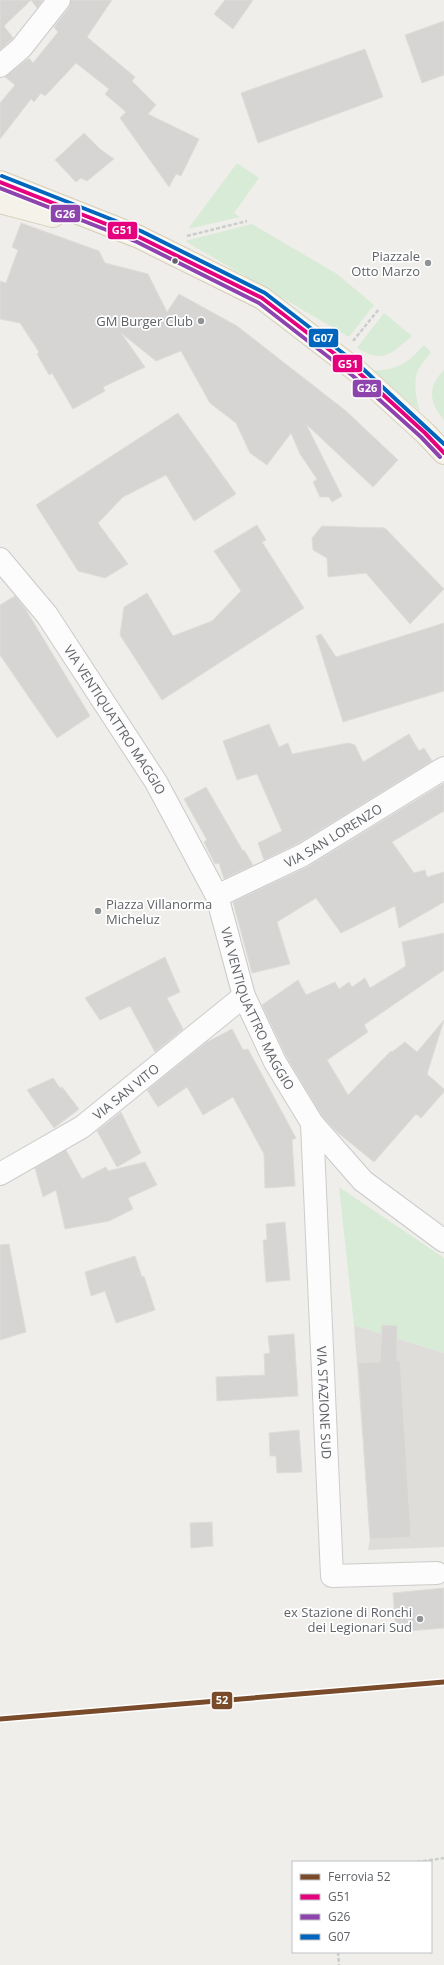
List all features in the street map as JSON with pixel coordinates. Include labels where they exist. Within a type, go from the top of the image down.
[{"type":"main road","points":[[0,182],[146,241],[262,298],[341,358],[425,433],[444,453]]},
{"type":"main road","points":[[0,202],[146,241]]},
{"type":"street","points":[[0,66],[21,48],[59,0]]},
{"type":"street","name":"VIA VENTIQUATTRO MAGGIO","points":[[0,559],[47,616],[156,782],[217,896],[244,996],[275,1062],[312,1123],[362,1181],[444,1241]]},
{"type":"street","name":"VIA SAN LORENZO","points":[[217,896],[303,855],[444,768]]},
{"type":"street","name":"VIA SAN VITO","points":[[0,1174],[82,1127],[244,996]]},
{"type":"street","name":"VIA STAZIONE SUD","points":[[312,1123],[332,1576],[437,1573]]},
{"type":"path","points":[[146,241],[247,221]]},
{"type":"path","points":[[341,358],[379,309]]},
{"type":"path","points":[[424,1861],[444,1858]]},
{"type":"path","points":[[338,1953],[339,1965]]},
{"type":"shaded area","points":[[354,1325],[444,1353],[444,1547],[368,1550],[370,1539]]},
{"type":"green space","points":[[237,163],[259,178],[234,213],[240,217],[188,229]]},
{"type":"green space","points":[[252,224],[337,274],[374,305],[349,337],[185,241]]},
{"type":"green space","points":[[384,313],[412,336],[398,348],[386,355],[374,355],[357,348]]},
{"type":"green space","points":[[424,345],[431,352],[419,368],[416,375],[417,401],[420,411],[372,371],[389,369],[401,365]]},
{"type":"green space","points":[[444,370],[444,420],[435,407],[432,395],[435,382]]},
{"type":"green space","points":[[339,1187],[444,1258],[444,1353],[354,1325]]},
{"type":"building","points":[[0,0],[31,0],[4,26],[13,38],[0,50]]},
{"type":"building","points":[[31,0],[43,0],[37,8]]},
{"type":"building","points":[[71,0],[112,0],[87,37],[135,77],[132,81],[156,105],[148,114],[199,139],[181,176],[176,174],[169,187],[120,118],[126,112],[105,94],[109,89],[76,63],[45,96],[41,93],[34,102],[31,99],[0,139],[0,103],[15,85],[5,77],[29,58],[33,63],[58,32],[54,27],[69,8]]},
{"type":"building","points":[[225,0],[253,0],[233,29],[214,14]]},
{"type":"building","points":[[444,21],[444,75],[422,83],[405,35]]},
{"type":"building","points":[[365,49],[383,97],[258,143],[241,93]]},
{"type":"building","points":[[84,133],[100,149],[114,159],[87,181],[81,178],[76,182],[55,160]]},
{"type":"building","points":[[21,223],[99,251],[105,263],[148,274],[167,312],[179,294],[237,326],[346,411],[398,460],[373,487],[306,424],[342,496],[332,502],[329,497],[320,497],[313,482],[317,479],[300,454],[291,433],[267,465],[250,453],[236,423],[210,403],[181,351],[156,361],[121,333],[145,367],[103,387],[105,391],[73,409],[52,373],[49,375],[37,354],[39,352],[20,323],[0,319],[0,281],[6,283],[18,250],[12,247]]},
{"type":"building","points":[[178,413],[236,494],[194,521],[166,475],[123,497],[98,523],[128,564],[105,578],[78,571],[36,505]]},
{"type":"building","points":[[257,525],[266,540],[262,542],[304,608],[162,700],[120,635],[124,607],[147,593],[173,636],[212,621],[241,591],[214,551]]},
{"type":"building","points":[[322,526],[385,528],[444,589],[410,624],[366,573],[328,577],[327,558],[313,550],[312,538]]},
{"type":"building","points":[[15,596],[26,610],[90,716],[57,738],[0,655],[0,605]]},
{"type":"building","points":[[444,623],[444,691],[343,722],[316,636],[321,634],[336,657]]},
{"type":"building","points":[[269,724],[279,747],[288,743],[292,754],[348,743],[355,745],[363,762],[409,734],[419,751],[424,748],[432,761],[297,844],[264,860],[258,843],[282,831],[257,774],[237,780],[223,741]]},
{"type":"building","points":[[444,783],[444,811],[392,842],[414,873],[425,870],[427,877],[444,872],[444,902],[399,928],[395,906],[341,933],[316,898],[277,922],[290,964],[252,973],[233,902],[309,866]]},
{"type":"building","points":[[206,787],[243,851],[244,850],[253,865],[224,879],[219,863],[215,864],[204,842],[207,840],[184,799]]},
{"type":"building","points":[[444,933],[444,970],[364,1025],[368,1032],[327,1060],[348,1095],[391,1051],[392,1052],[405,1042],[417,1052],[444,1020],[427,1074],[444,1089],[444,1092],[421,1118],[416,1114],[374,1162],[337,1132],[322,1116],[286,1056],[262,1005],[298,980],[306,995],[335,982],[339,989],[349,982],[352,987],[365,978],[370,988],[406,966],[402,942]]},
{"type":"building","points":[[165,957],[180,992],[167,998],[183,1029],[155,1052],[130,1006],[100,1020],[85,998]]},
{"type":"building","points":[[232,1029],[243,1050],[248,1049],[296,1138],[292,1140],[295,1186],[265,1188],[264,1154],[233,1097],[203,1115],[187,1087],[158,1107],[147,1090],[207,1042]]},
{"type":"building","points":[[53,1078],[79,1109],[54,1128],[27,1090]]},
{"type":"building","points":[[121,1112],[141,1153],[117,1167],[97,1131]]},
{"type":"building","points":[[66,1150],[82,1179],[106,1167],[108,1171],[145,1162],[157,1185],[128,1198],[133,1209],[109,1221],[65,1229],[56,1190],[43,1197],[35,1168]]},
{"type":"building","points":[[285,1222],[290,1280],[266,1282],[263,1240],[267,1240],[266,1224]]},
{"type":"building","points":[[9,1244],[26,1332],[0,1340],[0,1245]]},
{"type":"building","points":[[135,1256],[142,1277],[144,1276],[155,1310],[116,1323],[105,1291],[91,1296],[85,1272]]},
{"type":"building","points":[[382,1325],[397,1326],[397,1361],[400,1360],[411,1537],[370,1539],[358,1363],[380,1362]]},
{"type":"building","points":[[294,1334],[298,1396],[217,1401],[216,1377],[265,1375],[264,1354],[270,1353],[268,1336]]},
{"type":"building","points":[[299,1430],[302,1472],[277,1473],[276,1456],[270,1456],[269,1433]]},
{"type":"building","points":[[212,1522],[213,1546],[191,1548],[190,1523]]},
{"type":"building","name":"ex Stazione di Ronchi dei Legionari Sud","points":[[444,1588],[444,1628],[396,1632],[393,1593]]},
{"type":"rail line","name":"52","points":[[0,1719],[444,1682]]},
{"type":"transit line","name":"G07","points":[[2,176],[141,231],[265,293],[361,367],[444,444]]},
{"type":"transit line","name":"G51","points":[[0,182],[139,237],[262,298],[357,371],[425,433],[444,453]]},
{"type":"transit line","name":"G26","points":[[0,188],[137,242],[259,303],[353,376],[421,437],[440,457]]},
{"type":"place","name":"Piazzale Otto Marzo","points":[[428,263]]},
{"type":"place","name":"GM Burger Club","points":[[201,321]]},
{"type":"place","name":"Piazza Villanorma Micheluz","points":[[98,911]]},
{"type":"place","name":"ex Stazione di Ronchi dei Legionari Sud","points":[[420,1619]]}]
